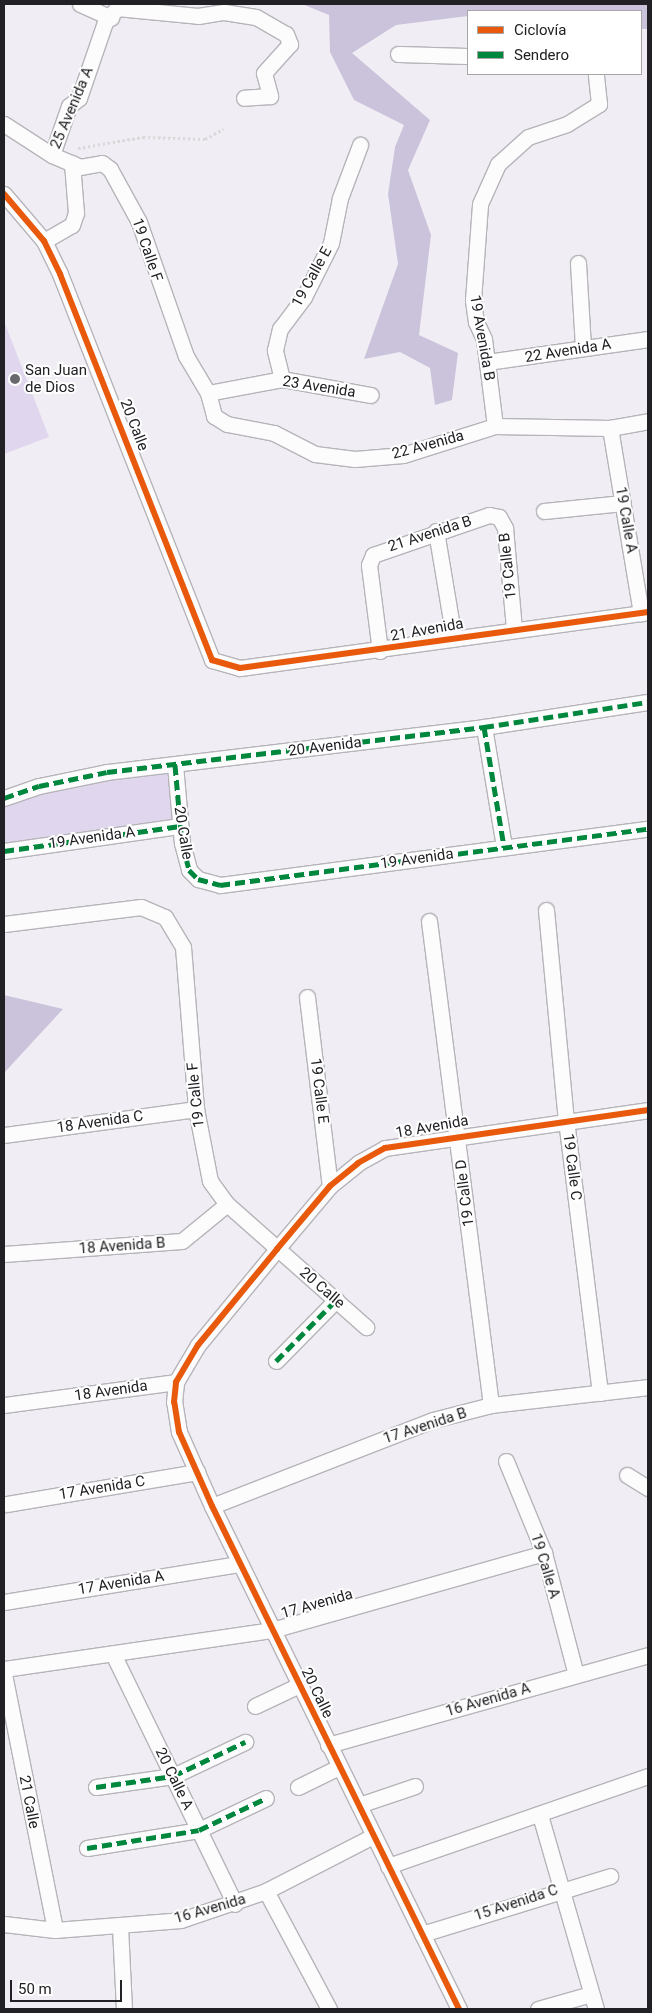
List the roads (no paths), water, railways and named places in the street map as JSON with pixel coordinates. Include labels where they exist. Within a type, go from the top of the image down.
[{"type":"street","points":[[80,4],[114,13],[198,16],[224,12],[256,17],[286,34],[290,44],[264,73],[270,96],[244,98]]},
{"type":"street","name":"25 Avenida A","points":[[52,155],[70,106],[79,98],[105,22],[114,13]]},
{"type":"street","points":[[398,54],[467,56]]},
{"type":"street","name":"19 Avenida B","points":[[495,426],[487,362],[473,300],[480,204],[498,164],[528,137],[567,124],[599,104],[596,75]]},
{"type":"street","name":"19 Calle F","points":[[4,124],[52,155],[80,167],[102,162],[110,169],[139,222],[173,328],[208,393],[214,416]]},
{"type":"street","name":"19 Calle E","points":[[282,379],[275,350],[280,329],[304,297],[331,243],[340,198],[360,145]]},
{"type":"street","points":[[44,241],[72,225],[76,213],[72,163]]},
{"type":"street","name":"20 Calle","points":[[4,194],[19,208],[44,241],[119,419],[212,660]]},
{"type":"street","points":[[578,263],[583,347]]},
{"type":"street","name":"22 Avenida A","points":[[487,362],[648,339]]},
{"type":"street","name":"23 Avenida","points":[[208,393],[282,379],[371,395]]},
{"type":"street","name":"22 Avenida","points":[[214,416],[227,424],[274,433],[315,454],[355,460],[403,455],[495,426],[610,428],[648,421]]},
{"type":"street","name":"19 Calle A","points":[[610,428],[645,612]]},
{"type":"street","points":[[544,511],[623,503]]},
{"type":"street","name":"21 Avenida B","points":[[380,651],[369,564],[373,554],[436,531],[489,515]]},
{"type":"street","name":"19 Calle B","points":[[489,515],[500,517],[505,528],[514,628]]},
{"type":"street","points":[[436,531],[454,638]]},
{"type":"street","name":"21 Avenida","points":[[212,660],[240,668],[380,651],[514,628],[645,612]]},
{"type":"street","name":"20 Avenida","points":[[4,798],[39,786],[107,772],[484,727],[648,702]]},
{"type":"street","points":[[484,727],[504,847]]},
{"type":"street","name":"20 Calle","points":[[174,765],[180,826],[189,870]]},
{"type":"street","name":"19 Avenida A","points":[[4,851],[180,826]]},
{"type":"street","name":"19 Avenida","points":[[189,870],[198,878],[220,885],[648,829]]},
{"type":"street","name":"19 Calle F","points":[[4,924],[142,907],[166,918],[183,948],[196,1109],[210,1182],[227,1204],[277,1249]]},
{"type":"street","name":"19 Calle C","points":[[546,910],[566,1120],[600,1393]]},
{"type":"street","name":"19 Calle D","points":[[428,921],[458,1135],[491,1406]]},
{"type":"street","name":"19 Calle E","points":[[307,997],[330,1186]]},
{"type":"street","name":"18 Avenida C","points":[[4,1136],[196,1109]]},
{"type":"street","name":"18 Avenida","points":[[4,1405],[176,1382],[198,1345],[330,1186],[358,1163],[385,1148],[458,1135],[648,1110]]},
{"type":"street","name":"18 Avenida B","points":[[4,1254],[182,1241],[227,1204]]},
{"type":"street","name":"20 Calle","points":[[277,1249],[366,1327]]},
{"type":"street","points":[[276,1361],[336,1300]]},
{"type":"street","name":"20 Calle","points":[[176,1382],[174,1402],[179,1432],[212,1506],[459,2009]]},
{"type":"street","name":"17 Avenida B","points":[[212,1506],[433,1420],[491,1406],[648,1387]]},
{"type":"street","name":"19 Calle A","points":[[506,1461],[544,1553],[576,1675]]},
{"type":"street","name":"17 Avenida C","points":[[6,1504],[197,1472]]},
{"type":"street","points":[[626,1475],[648,1488]]},
{"type":"street","name":"17 Avenida","points":[[4,1669],[272,1630],[544,1553]]},
{"type":"street","name":"17 Avenida A","points":[[4,1602],[239,1564]]},
{"type":"street","name":"20 Calle A","points":[[113,1654],[235,1904]]},
{"type":"street","name":"16 Avenida A","points":[[328,1745],[648,1655]]},
{"type":"street","name":"21 Calle","points":[[4,1674],[55,1930]]},
{"type":"street","points":[[254,1706],[299,1684]]},
{"type":"street","points":[[96,1787],[173,1776],[245,1742]]},
{"type":"street","points":[[298,1787],[339,1766]]},
{"type":"street","points":[[388,1866],[540,1815],[648,1776]]},
{"type":"street","points":[[359,1806],[415,1786]]},
{"type":"street","points":[[87,1848],[199,1830],[266,1798]]},
{"type":"street","points":[[538,2009],[594,2002],[540,1815]]},
{"type":"street","name":"16 Avenida","points":[[4,1924],[55,1930],[181,1920],[235,1904],[266,1891],[373,1836]]},
{"type":"street","name":"15 Avenida C","points":[[422,1934],[561,1889],[610,1876]]},
{"type":"street","points":[[266,1891],[329,2009]]},
{"type":"street","points":[[120,1926],[124,2009]]},
{"type":"place","name":"San Juan de Dios","points":[[15,379]]}]
